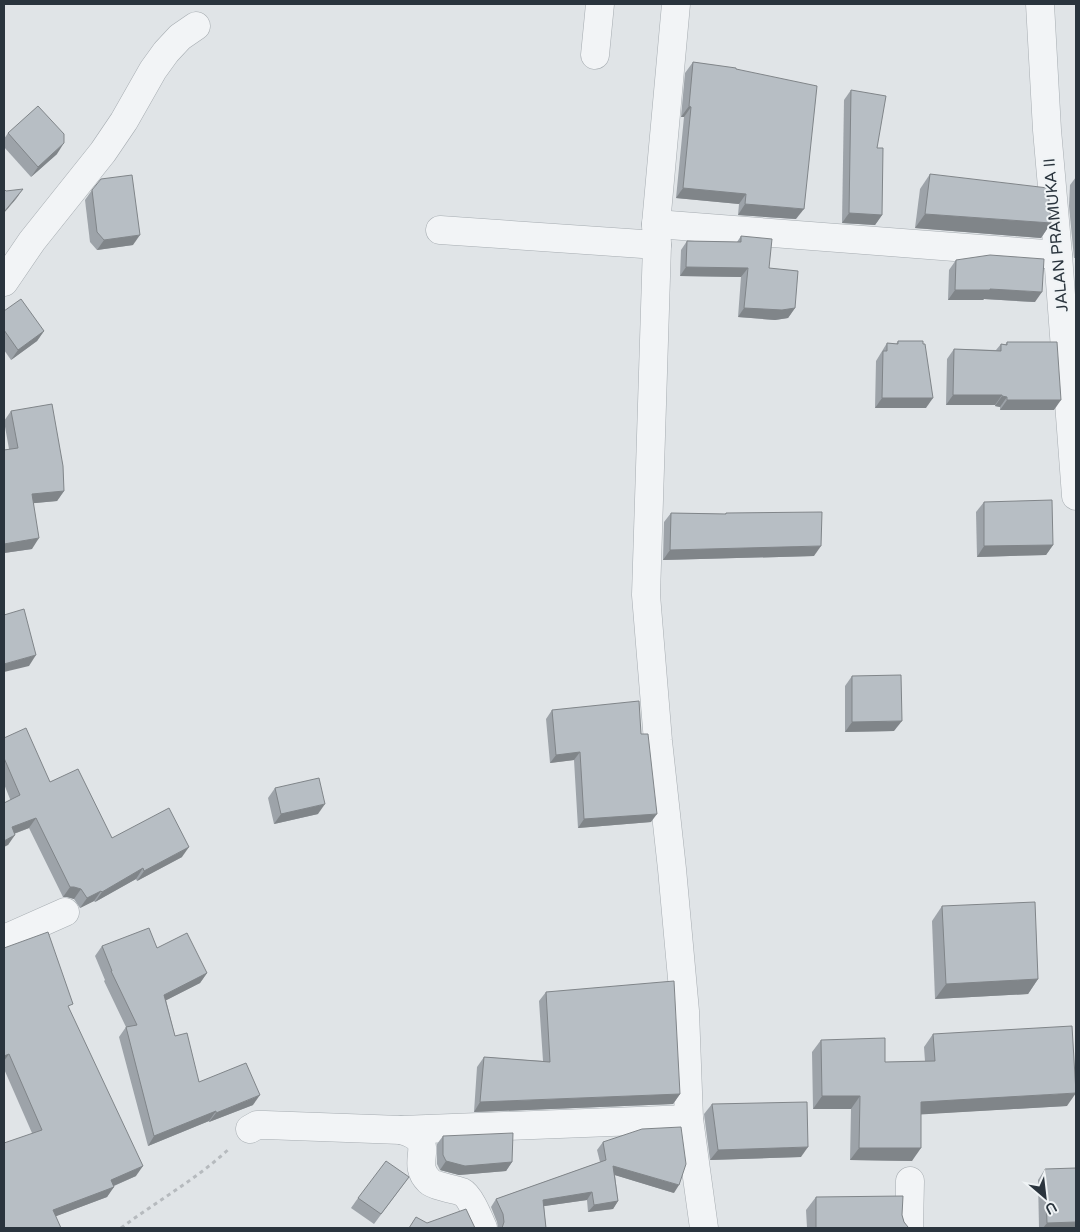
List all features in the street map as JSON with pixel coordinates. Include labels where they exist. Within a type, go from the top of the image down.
[{"type":"street","points":[[596,55],[600,4]]},
{"type":"street","points":[[676,4],[656,234],[646,595],[685,1011],[689,1119],[704,1228]]},
{"type":"street","name":"JALAN PRAMUKA II","points":[[1040,4],[1046,130],[1066,225],[1058,255],[1076,496]]},
{"type":"street","points":[[4,282],[32,241],[103,152],[166,52],[180,37],[196,26]]},
{"type":"street","points":[[440,230],[656,234],[1058,255]]},
{"type":"street","points":[[4,939],[65,912]]},
{"type":"street","points":[[250,1129],[257,1125],[265,1124],[401,1130],[689,1119]]},
{"type":"street","points":[[401,1130],[414,1133],[420,1139],[422,1147],[421,1160],[428,1181],[463,1192],[483,1228]]},
{"type":"street","points":[[910,1181],[910,1228]]},
{"type":"path","points":[[122,1228],[212,1165],[250,1129]]},
{"type":"building","points":[[693,62],[736,68],[817,86],[804,209],[745,204],[746,194],[683,188],[691,107],[689,106]]},
{"type":"building","points":[[851,90],[886,96],[877,148],[883,148],[882,215],[849,213]]},
{"type":"building","points":[[38,106],[64,134],[64,143],[38,167],[8,133]]},
{"type":"building","points":[[930,174],[1048,188],[1051,223],[925,214]]},
{"type":"building","points":[[132,175],[140,235],[104,240],[97,232],[92,190],[101,179]]},
{"type":"building","points":[[4,189],[6,191],[23,189],[4,212]]},
{"type":"building","points":[[741,236],[772,239],[769,268],[798,271],[795,308],[782,310],[744,308],[748,268],[686,267],[687,241],[741,242]]},
{"type":"building","points":[[990,255],[1044,259],[1042,292],[990,289],[955,290],[956,260]]},
{"type":"building","points":[[21,299],[44,331],[18,350],[4,330],[4,311]]},
{"type":"building","points":[[898,341],[923,341],[923,344],[925,344],[933,398],[882,398],[883,351],[887,351],[887,343],[898,344]]},
{"type":"building","points":[[1007,342],[1057,342],[1061,400],[1007,400],[1007,397],[1002,395],[953,395],[954,349],[1001,351],[1001,344],[1007,345]]},
{"type":"building","points":[[52,404],[63,466],[64,491],[32,494],[39,538],[4,544],[4,450],[18,448],[11,411]]},
{"type":"building","points":[[1052,500],[1053,545],[984,546],[984,502]]},
{"type":"building","points":[[822,512],[821,546],[670,550],[671,513]]},
{"type":"building","points":[[24,609],[36,655],[4,664],[4,615]]},
{"type":"building","points":[[901,675],[902,721],[852,722],[852,676]]},
{"type":"building","points":[[639,701],[641,734],[648,734],[657,814],[584,819],[580,752],[556,755],[552,710]]},
{"type":"building","points":[[26,728],[50,782],[78,769],[112,838],[169,808],[189,847],[144,871],[143,868],[102,892],[87,898],[81,889],[70,887],[36,818],[12,827],[15,835],[4,841],[4,803],[20,795],[4,758],[4,738]]},
{"type":"building","points":[[319,778],[325,804],[281,814],[275,788]]},
{"type":"building","points":[[1035,902],[1038,979],[946,984],[942,906]]},
{"type":"building","points":[[149,928],[157,948],[187,933],[207,973],[164,995],[175,1036],[187,1033],[199,1082],[246,1063],[260,1095],[154,1136],[126,1027],[137,1025],[111,971],[102,946]]},
{"type":"building","points":[[48,932],[73,1004],[68,1006],[143,1166],[111,1180],[114,1187],[53,1210],[61,1228],[4,1228],[4,1143],[42,1130],[9,1054],[4,1056],[4,948]]},
{"type":"building","points":[[674,981],[680,1094],[480,1102],[484,1057],[550,1062],[546,992]]},
{"type":"building","points":[[1072,1026],[1076,1093],[921,1102],[921,1148],[859,1148],[860,1096],[822,1096],[821,1040],[885,1038],[885,1062],[935,1061],[933,1034]]},
{"type":"building","points":[[807,1102],[808,1147],[718,1150],[712,1104]]},
{"type":"building","points":[[681,1127],[686,1164],[679,1185],[613,1166],[618,1201],[594,1205],[592,1192],[543,1200],[546,1228],[502,1228],[504,1222],[503,1214],[496,1199],[606,1160],[603,1142],[642,1129]]},
{"type":"building","points":[[513,1133],[512,1162],[465,1166],[446,1161],[443,1155],[443,1136]]},
{"type":"building","points":[[386,1161],[409,1177],[381,1214],[358,1198]]},
{"type":"building","points":[[1076,1168],[1076,1222],[1047,1223],[1045,1169]]},
{"type":"building","points":[[903,1196],[902,1215],[908,1228],[816,1228],[816,1197]]},
{"type":"building","points":[[466,1209],[475,1228],[409,1228],[416,1217],[427,1223]]}]
